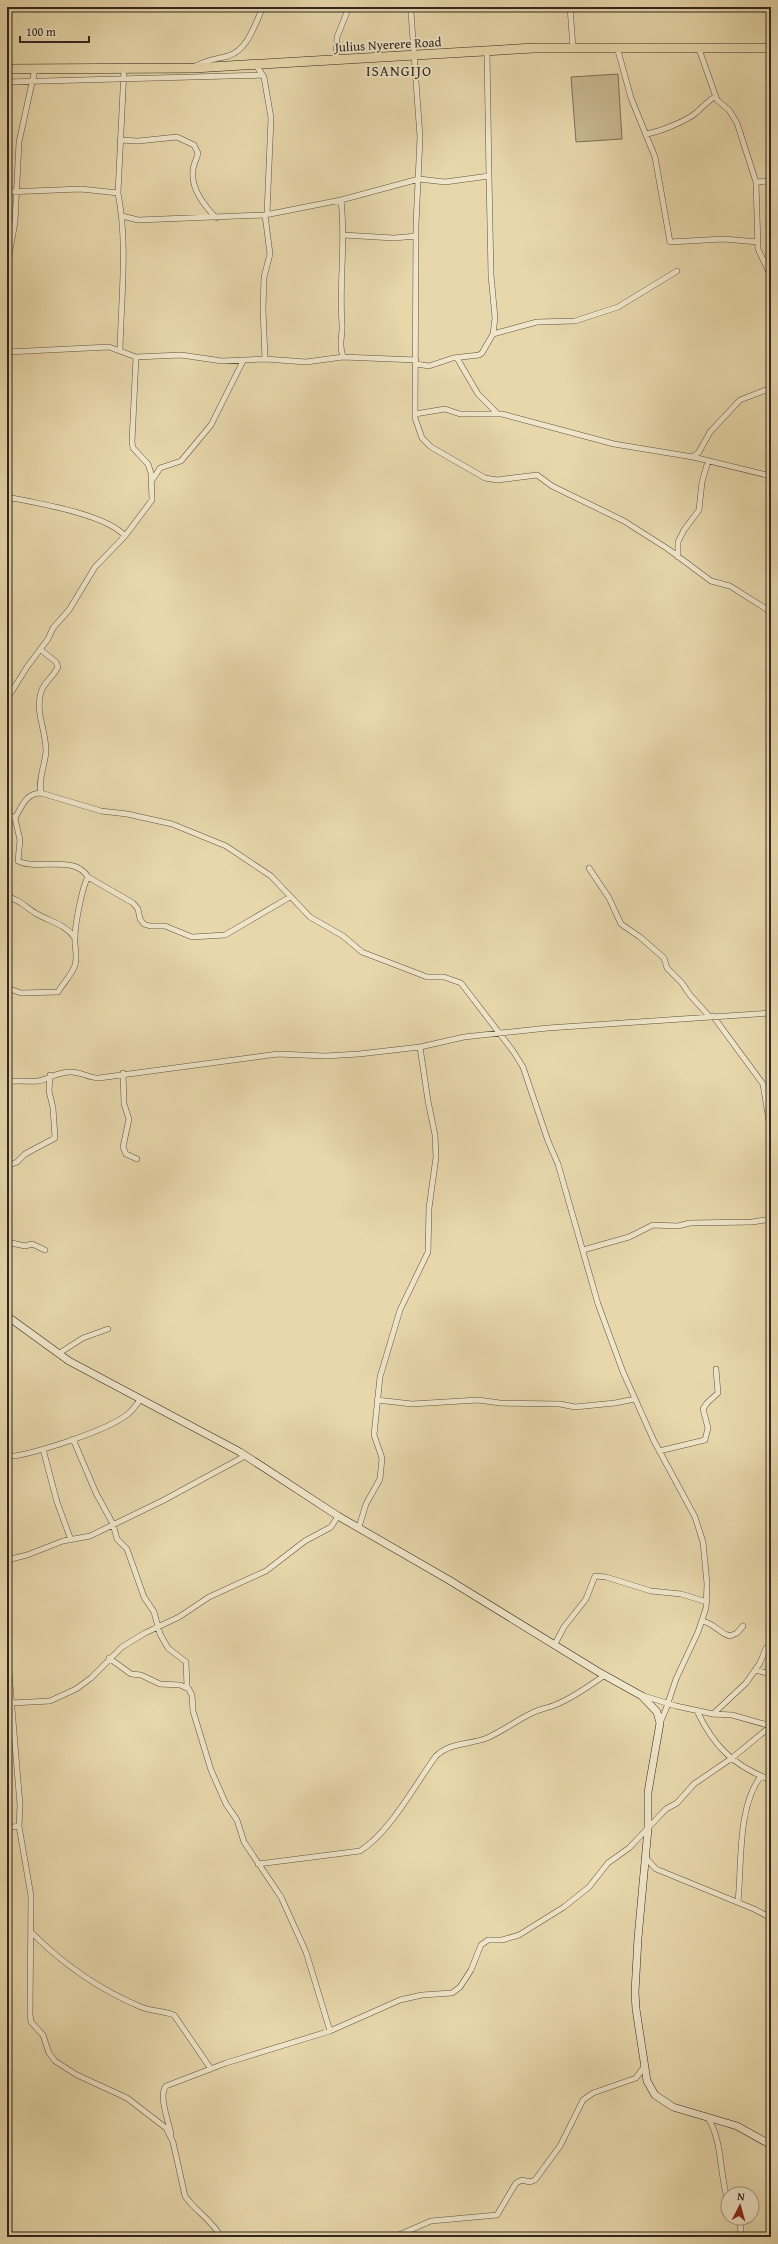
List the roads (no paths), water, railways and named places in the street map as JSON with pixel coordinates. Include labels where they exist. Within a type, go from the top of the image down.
[{"type":"highway","name":"Julius Nyerere Road","points":[[7,69],[194,68],[487,51],[573,48],[771,48]]},
{"type":"street","points":[[194,68],[203,62],[238,52],[245,45],[263,7]]},
{"type":"street","points":[[336,60],[338,37],[349,7]]},
{"type":"street","points":[[407,7],[411,12],[420,137],[416,236],[415,414],[420,433],[431,447],[485,478],[497,480],[537,474],[552,486],[624,521],[710,581],[730,586],[771,612]]},
{"type":"street","points":[[570,7],[573,48]]},
{"type":"street","points":[[617,47],[621,69],[658,167],[670,242],[718,239],[758,242]]},
{"type":"street","points":[[700,49],[717,100],[733,115],[756,182],[759,208],[758,242],[760,256],[771,276]]},
{"type":"street","points":[[7,352],[109,347],[136,357],[181,355],[222,361],[265,359],[306,362],[343,357],[416,362],[429,366],[482,353],[493,334],[495,318],[491,275],[487,51]]},
{"type":"street","points":[[255,64],[262,75],[268,97],[271,118],[266,215],[270,254],[263,290],[265,359]]},
{"type":"street","points":[[7,267],[18,191],[19,142],[35,69]]},
{"type":"street","points":[[120,350],[124,256],[122,216],[118,193],[120,140],[125,80],[124,69]]},
{"type":"street","points":[[7,82],[125,80],[262,75]]},
{"type":"street","points":[[646,134],[676,124],[697,112],[705,103],[716,96]]},
{"type":"street","points":[[120,140],[138,141],[176,137],[194,145],[198,153],[192,173],[195,187],[204,204],[216,218]]},
{"type":"street","points":[[122,222],[129,219],[216,218],[266,215],[341,200],[419,180],[445,182],[489,176]]},
{"type":"street","points":[[756,182],[771,181]]},
{"type":"street","points":[[7,192],[81,189],[118,193]]},
{"type":"street","points":[[341,200],[343,235],[342,326],[339,344],[343,357]]},
{"type":"street","points":[[122,216],[129,219]]},
{"type":"street","points":[[343,235],[394,238],[416,236]]},
{"type":"street","points":[[493,334],[537,322],[575,321],[618,307],[677,271]]},
{"type":"street","points":[[7,699],[27,667],[41,650],[53,628],[69,610],[95,567],[125,536],[152,500],[153,480],[148,464],[133,448],[132,442],[136,357]]},
{"type":"street","points":[[457,358],[478,394],[497,414]]},
{"type":"street","points":[[153,480],[160,468],[181,461],[211,425],[243,361]]},
{"type":"street","points":[[693,457],[699,452],[710,432],[740,400],[771,388]]},
{"type":"street","points":[[415,414],[445,409],[460,414],[497,414],[614,444],[693,457],[771,476]]},
{"type":"street","points":[[678,558],[678,542],[684,530],[699,510],[702,482],[708,461]]},
{"type":"street","points":[[7,497],[46,505],[107,523],[125,536]]},
{"type":"street","points":[[41,650],[56,662],[58,667],[44,686],[40,700],[39,719],[46,752],[40,777],[41,793]]},
{"type":"street","points":[[290,897],[224,934],[192,937],[165,926],[144,924],[140,919],[138,909],[132,903],[88,877],[79,869],[65,865],[44,863],[32,864],[18,861],[20,840],[15,818],[29,796],[33,793],[41,793],[101,811],[141,816],[172,824],[226,846],[271,876],[284,887],[290,897],[310,917],[343,936],[368,955],[427,977],[444,977],[460,983],[500,1032],[523,1067],[558,1164],[598,1304],[635,1399],[659,1451],[695,1517],[702,1535],[706,1564],[707,1602],[702,1621],[676,1678],[660,1723],[648,1792],[648,1829],[644,1856],[635,1992],[644,2067],[648,2085],[659,2098],[673,2106],[737,2126],[771,2145]]},
{"type":"street","points":[[7,814],[15,818]]},
{"type":"street","points":[[589,868],[609,898],[621,924],[640,937],[664,958],[666,968],[682,982],[690,995],[711,1016],[763,1084],[771,1133]]},
{"type":"street","points":[[7,988],[21,993],[58,992],[74,966],[77,955],[74,938],[84,883],[88,877]]},
{"type":"street","points":[[7,897],[19,900],[37,914],[59,924],[70,931],[74,938]]},
{"type":"street","points":[[7,1082],[17,1080],[37,1081],[50,1075],[74,1072],[94,1078],[123,1073],[171,1070],[278,1054],[325,1056],[420,1046],[500,1032],[711,1016],[771,1013]]},
{"type":"street","points":[[359,1527],[366,1504],[380,1479],[382,1458],[374,1435],[380,1377],[397,1317],[423,1266],[429,1246],[429,1208],[436,1157],[435,1135],[420,1046]]},
{"type":"street","points":[[123,1073],[124,1104],[128,1119],[123,1147],[126,1154],[137,1159]]},
{"type":"street","points":[[7,1166],[17,1162],[25,1154],[55,1138],[53,1108],[49,1091],[50,1075]]},
{"type":"street","points":[[583,1250],[629,1237],[653,1225],[678,1226],[690,1223],[744,1223],[771,1219]]},
{"type":"street","points":[[7,1242],[25,1246],[32,1244],[45,1250]]},
{"type":"street","points":[[7,1316],[58,1354],[245,1456],[338,1516],[359,1527],[642,1696],[697,1711],[732,1715],[771,1726]]},
{"type":"street","points":[[58,1354],[83,1338],[108,1329]]},
{"type":"street","points":[[659,1451],[705,1440],[708,1428],[703,1409],[706,1403],[718,1393],[716,1369]]},
{"type":"street","points":[[378,1400],[412,1404],[478,1400],[500,1403],[560,1404],[575,1407],[615,1403],[635,1399]]},
{"type":"street","points":[[7,1457],[43,1449],[73,1439],[121,1419],[132,1411],[140,1400]]},
{"type":"street","points":[[73,1439],[96,1493],[113,1524],[117,1539],[127,1549],[144,1597],[154,1612],[157,1627],[168,1648],[186,1662],[189,1689],[192,1696],[195,1719],[211,1770],[226,1804],[237,1820],[244,1842],[258,1864],[276,1887],[306,1952],[330,2031]]},
{"type":"street","points":[[43,1449],[57,1502],[71,1540]]},
{"type":"street","points":[[7,1560],[71,1540],[90,1536],[164,1500],[245,1456]]},
{"type":"street","points":[[12,1704],[40,1703],[56,1699],[85,1683],[109,1658],[128,1643],[179,1617],[209,1597],[266,1571],[305,1541],[331,1527],[338,1516]]},
{"type":"street","points":[[555,1644],[564,1627],[586,1599],[595,1576],[606,1577],[651,1591],[681,1594],[707,1602]]},
{"type":"street","points":[[702,1621],[714,1624],[721,1631],[730,1636],[737,1633],[743,1626]]},
{"type":"street","points":[[714,1714],[746,1683],[755,1670],[766,1648],[771,1646]]},
{"type":"street","points":[[7,1648],[8,1681],[12,1704],[20,1805],[19,1826],[30,1881],[32,1932],[30,2018],[43,2035],[51,2058],[77,2075],[127,2098],[161,2123],[170,2134]]},
{"type":"street","points":[[109,1658],[131,1674],[141,1675],[160,1684],[180,1685],[189,1689]]},
{"type":"street","points":[[755,1670],[771,1674]]},
{"type":"street","points":[[258,1864],[360,1851],[372,1842],[387,1825],[443,1750],[454,1745],[485,1738],[500,1732],[532,1713],[575,1696],[605,1675]]},
{"type":"street","points":[[642,1696],[657,1712],[660,1723]]},
{"type":"street","points":[[697,1711],[719,1748],[761,1776],[771,1780]]},
{"type":"street","points":[[756,1722],[758,1731],[757,1738]]},
{"type":"street","points":[[221,2237],[212,2223],[189,2202],[185,2196],[163,2100],[164,2088],[211,2069],[330,2031],[410,1997],[452,1993],[460,1987],[471,1970],[481,1945],[488,1940],[502,1940],[519,1935],[554,1914],[589,1887],[608,1863],[629,1848],[666,1810],[680,1801],[694,1784],[732,1758],[771,1726]]},
{"type":"street","points":[[738,1902],[745,1817],[752,1791],[761,1776]]},
{"type":"street","points":[[7,1828],[19,1826]]},
{"type":"street","points":[[644,1856],[656,1869],[738,1902],[771,1918]]},
{"type":"street","points":[[32,1932],[58,1958],[92,1982],[142,2008],[174,2015],[211,2069]]},
{"type":"street","points":[[394,2237],[431,2221],[497,2215],[516,2183],[522,2180],[530,2182],[535,2180],[551,2159],[563,2140],[577,2109],[583,2100],[593,2093],[636,2078],[644,2067]]},
{"type":"street","points":[[708,2118],[716,2134],[718,2156],[725,2186]]},
{"type":"street","points":[[740,2226],[741,2237]]},
{"type":"district","name":"ISANGIJO","points":[[399,71]]}]
